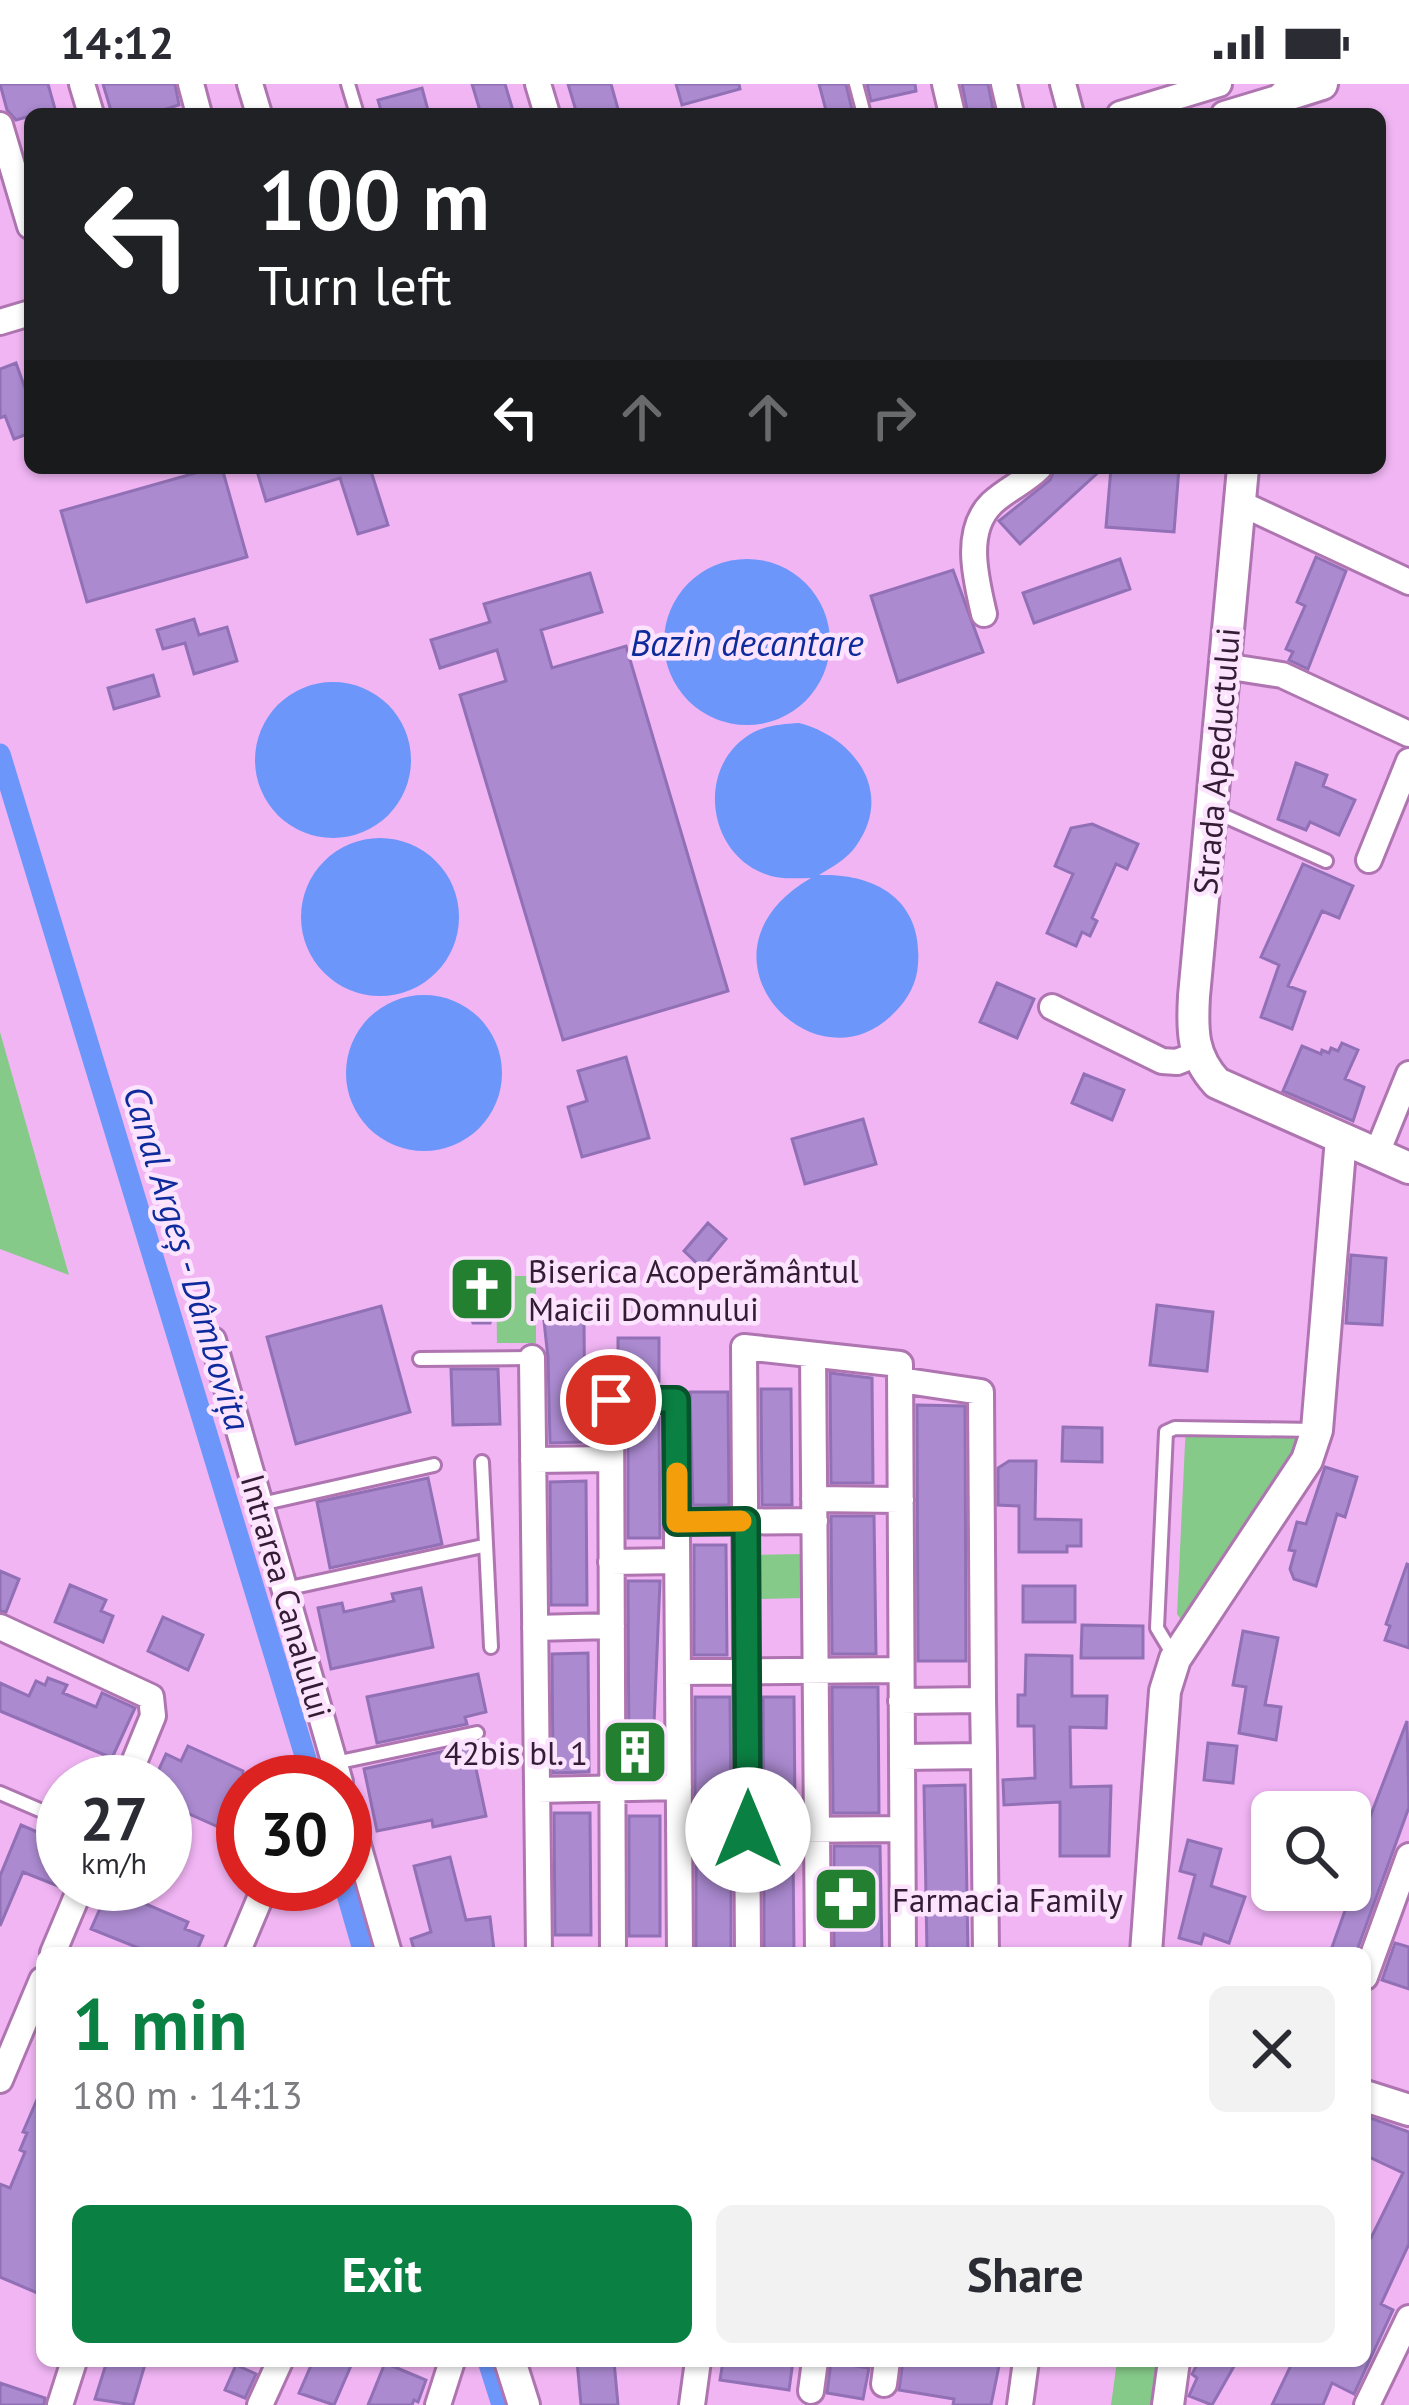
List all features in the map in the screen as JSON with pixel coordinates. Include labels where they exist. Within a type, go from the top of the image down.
[{"type":"street","points":[[1140,108],[1219,84]]},
{"type":"street","points":[[1247,108],[1322,84]]},
{"type":"street","points":[[0,124],[24,206]]},
{"type":"street","points":[[984,614],[975,564],[978,524],[989,506],[1031,474]]},
{"type":"street","name":"Strada Apeductului","points":[[1197,1054],[1194,996],[1242,474]]},
{"type":"street","points":[[1240,503],[1409,582]]},
{"type":"street","points":[[1224,666],[1282,675],[1409,734]]},
{"type":"street","points":[[1369,860],[1409,760]]},
{"type":"street","points":[[1052,1007],[1162,1061],[1177,1062],[1197,1054],[1217,1083],[1409,1168]]},
{"type":"street","points":[[1377,1153],[1409,1073]]},
{"type":"street","points":[[1146,1947],[1165,1690],[1175,1659],[1307,1460],[1317,1430],[1341,1138]]},
{"type":"street","name":"Intrarea Canalului","points":[[213,1340],[332,1755]]},
{"type":"street","points":[[748,1947],[744,1347],[900,1364],[903,1947]]},
{"type":"street","points":[[813,1355],[818,1947]]},
{"type":"street","points":[[532,1358],[539,1947]]},
{"type":"street","points":[[900,1380],[981,1392],[986,1947]]},
{"type":"street","points":[[613,1947],[611,1400],[676,1400],[680,1947]]},
{"type":"street","points":[[533,1460],[611,1459]]},
{"type":"street","points":[[677,1522],[746,1521],[901,1500]]},
{"type":"street","points":[[611,1562],[677,1561]]},
{"type":"street","points":[[535,1628],[612,1626]]},
{"type":"street","points":[[0,1627],[151,1696],[153,1716],[136,1755]]},
{"type":"street","points":[[678,1672],[901,1670]]},
{"type":"street","points":[[902,1701],[983,1700]]},
{"type":"street","points":[[902,1757],[984,1756]]},
{"type":"street","points":[[537,1790],[679,1787]]},
{"type":"street","points":[[679,1831],[902,1829]]},
{"type":"street","points":[[1371,1960],[1409,1856]]},
{"type":"street","points":[[372,1894],[387,1947]]},
{"type":"street","points":[[56,1947],[71,1911]]},
{"type":"street","points":[[240,1947],[255,1911]]},
{"type":"street","points":[[0,2080],[36,1994]]},
{"type":"street","points":[[1371,2098],[1409,2110]]},
{"type":"street","points":[[1367,2405],[1409,2318]]},
{"type":"street","points":[[60,2405],[72,2367]]},
{"type":"street","points":[[260,2405],[277,2367]]},
{"type":"street","points":[[438,2405],[450,2367]]},
{"type":"street","points":[[512,2367],[524,2405]]},
{"type":"street","points":[[692,2405],[697,2367]]},
{"type":"street","points":[[811,2391],[813,2367]]},
{"type":"street","points":[[1019,2405],[1025,2367]]},
{"type":"street","points":[[1168,2405],[1173,2367]]},
{"type":"lane","points":[[1212,811],[1326,861]]},
{"type":"lane","points":[[420,1359],[532,1358]]},
{"type":"lane","points":[[1175,1659],[1157,1628],[1166,1432],[1175,1428],[1317,1430]]},
{"type":"lane","points":[[482,1462],[491,1647]]},
{"type":"lane","points":[[260,1504],[434,1465]]},
{"type":"lane","points":[[285,1588],[483,1546]]},
{"type":"lane","points":[[372,1762],[477,1733]]},
{"type":"lane","points":[[0,1793],[36,1808]]},
{"type":"green space","points":[[0,1032],[69,1275],[0,1249]]},
{"type":"green space","points":[[496,1276],[536,1276],[536,1343],[497,1343]]},
{"type":"green space","points":[[1186,1422],[1309,1423],[1300,1450],[1183,1622],[1177,1614]]},
{"type":"green space","points":[[803,1554],[804,1598],[757,1599],[756,1555]]},
{"type":"green space","points":[[1116,2367],[1166,2367],[1161,2405],[1111,2405]]},
{"type":"water","name":"Bazin decantare","points":[[747,559],[779,565],[806,583],[824,610],[830,642],[824,674],[806,701],[779,719],[747,725],[715,719],[688,701],[670,674],[664,642],[670,610],[688,583],[715,565]]},
{"type":"water","points":[[333,682],[363,688],[388,705],[405,730],[411,760],[405,790],[388,815],[363,832],[333,838],[303,832],[278,815],[261,790],[255,760],[261,730],[278,705],[303,688]]},
{"type":"water","points":[[799,723],[837,741],[863,770],[870,787],[867,826],[856,846],[819,875],[859,879],[892,895],[913,923],[918,942],[917,971],[908,996],[895,1012],[863,1033],[830,1037],[799,1027],[774,1005],[759,976],[758,943],[774,909],[811,878],[771,876],[745,863],[720,828],[715,806],[723,764],[735,746],[754,732]]},
{"type":"water","points":[[380,838],[410,844],[436,861],[453,887],[459,917],[453,947],[436,973],[410,990],[380,996],[350,990],[324,973],[307,947],[301,917],[307,887],[324,861],[350,844]]},
{"type":"water","points":[[424,995],[454,1001],[479,1018],[496,1043],[502,1073],[496,1103],[479,1128],[454,1145],[424,1151],[394,1145],[369,1128],[352,1103],[346,1073],[352,1043],[369,1018],[394,1001]]},
{"type":"building","points":[[0,84],[48,84],[55,108],[24,108],[24,118],[16,120],[7,110]]},
{"type":"building","points":[[103,84],[175,84],[179,105],[110,108]]},
{"type":"building","points":[[472,84],[505,84],[512,108],[479,108]]},
{"type":"building","points":[[568,84],[611,84],[618,108],[575,108]]},
{"type":"building","points":[[676,84],[739,84],[740,89],[682,105]]},
{"type":"building","points":[[819,84],[846,84],[852,108],[825,108]]},
{"type":"building","points":[[867,84],[915,84],[916,91],[871,101]]},
{"type":"building","points":[[962,84],[988,84],[993,108],[967,108]]},
{"type":"building","points":[[422,88],[427,108],[380,108],[378,100]]},
{"type":"building","points":[[16,363],[24,385],[24,435],[14,439],[5,416],[0,418],[0,369]]},
{"type":"building","points":[[192,474],[224,474],[247,557],[87,602],[61,511]]},
{"type":"building","points":[[258,474],[372,474],[388,525],[358,534],[340,478],[266,501]]},
{"type":"building","points":[[1052,474],[1096,474],[1020,544],[999,521]]},
{"type":"building","points":[[1110,474],[1179,474],[1174,532],[1106,527]]},
{"type":"building","points":[[1316,557],[1346,571],[1308,669],[1289,660],[1293,652],[1286,649],[1305,606],[1297,602]]},
{"type":"building","points":[[1120,559],[1130,589],[1034,623],[1023,593]]},
{"type":"building","points":[[953,570],[983,652],[898,682],[871,596]]},
{"type":"building","points":[[590,573],[602,612],[541,630],[552,668],[626,646],[728,991],[563,1040],[460,695],[506,681],[497,650],[440,668],[431,640],[490,622],[484,604]]},
{"type":"building","points":[[194,619],[199,635],[227,627],[237,661],[194,674],[185,643],[163,649],[157,630]]},
{"type":"building","points":[[153,675],[159,696],[114,709],[108,688]]},
{"type":"building","points":[[1296,763],[1327,775],[1323,786],[1355,800],[1339,835],[1310,822],[1306,830],[1278,819]]},
{"type":"building","points":[[1092,824],[1138,844],[1127,869],[1116,864],[1092,918],[1097,921],[1090,936],[1082,932],[1076,946],[1047,933],[1073,874],[1055,866],[1071,828]]},
{"type":"building","points":[[1303,864],[1353,886],[1339,918],[1322,911],[1288,986],[1305,992],[1292,1029],[1261,1017],[1279,965],[1261,957]]},
{"type":"building","points":[[997,983],[1034,999],[1017,1038],[980,1022]]},
{"type":"building","points":[[1342,1043],[1358,1050],[1345,1079],[1364,1087],[1353,1121],[1283,1091],[1302,1046],[1321,1054],[1331,1048],[1338,1051]]},
{"type":"building","points":[[626,1057],[649,1138],[582,1157],[568,1107],[587,1101],[578,1071]]},
{"type":"building","points":[[1084,1074],[1124,1090],[1112,1120],[1072,1103]]},
{"type":"building","points":[[863,1119],[876,1164],[805,1184],[792,1139]]},
{"type":"building","points":[[708,1223],[726,1239],[702,1268],[684,1251]]},
{"type":"building","points":[[1351,1255],[1386,1258],[1382,1325],[1346,1323]]},
{"type":"building","name":"Biserica Acoperământul Maicii Domnului","points":[[474,1260],[491,1261],[490,1287],[497,1301],[490,1323],[473,1323],[466,1304],[474,1287]]},
{"type":"building","points":[[1157,1305],[1213,1312],[1207,1371],[1150,1365]]},
{"type":"building","points":[[381,1306],[410,1412],[296,1444],[267,1337]]},
{"type":"building","points":[[544,1321],[584,1321],[585,1442],[550,1443]]},
{"type":"building","points":[[618,1338],[659,1338],[659,1381],[618,1381]]},
{"type":"building","points":[[451,1369],[498,1369],[500,1424],[453,1425]]},
{"type":"building","points":[[830,1373],[872,1378],[873,1483],[831,1483]]},
{"type":"building","points":[[761,1389],[791,1389],[792,1505],[762,1505]]},
{"type":"building","points":[[690,1392],[728,1392],[729,1505],[693,1505]]},
{"type":"building","points":[[917,1405],[965,1406],[966,1661],[918,1661]]},
{"type":"building","points":[[628,1417],[659,1417],[660,1538],[628,1538]]},
{"type":"building","points":[[1063,1427],[1102,1428],[1102,1462],[1062,1461]]},
{"type":"building","points":[[1009,1461],[1036,1461],[1035,1519],[1081,1520],[1081,1546],[1067,1546],[1067,1552],[1019,1552],[1019,1506],[998,1505],[998,1468]]},
{"type":"building","points":[[1325,1467],[1357,1477],[1345,1517],[1337,1514],[1316,1586],[1294,1579],[1290,1569],[1295,1551],[1289,1550],[1297,1522],[1306,1524]]},
{"type":"building","points":[[428,1478],[442,1544],[330,1568],[317,1502]]},
{"type":"building","points":[[586,1481],[587,1605],[551,1605],[550,1482]]},
{"type":"building","points":[[831,1516],[874,1516],[876,1654],[832,1654]]},
{"type":"building","points":[[694,1545],[726,1545],[727,1655],[694,1655]]},
{"type":"building","points":[[1409,1565],[1409,1648],[1385,1640]]},
{"type":"building","points":[[0,1571],[19,1579],[6,1612],[0,1611]]},
{"type":"building","points":[[628,1581],[660,1581],[652,1771],[629,1772]]},
{"type":"building","points":[[70,1585],[106,1600],[101,1611],[113,1616],[103,1642],[55,1622]]},
{"type":"building","points":[[1023,1586],[1075,1586],[1075,1622],[1023,1622]]},
{"type":"building","points":[[421,1588],[433,1647],[331,1669],[318,1608],[342,1603],[344,1612],[394,1601],[392,1594]]},
{"type":"building","points":[[163,1617],[203,1635],[188,1670],[148,1651]]},
{"type":"building","points":[[1082,1625],[1143,1626],[1143,1658],[1081,1658]]},
{"type":"building","points":[[1243,1631],[1278,1638],[1265,1705],[1281,1707],[1276,1740],[1239,1733],[1246,1687],[1233,1685]]},
{"type":"building","points":[[588,1653],[589,1772],[553,1773],[552,1654]]},
{"type":"building","points":[[1026,1655],[1072,1656],[1072,1696],[1107,1696],[1106,1728],[1070,1727],[1071,1787],[1111,1786],[1109,1856],[1060,1856],[1060,1802],[1004,1805],[1003,1780],[1035,1778],[1034,1726],[1018,1726]]},
{"type":"building","points":[[478,1674],[486,1712],[465,1717],[467,1724],[377,1743],[367,1697]]},
{"type":"building","points":[[48,1678],[67,1685],[63,1693],[96,1707],[102,1693],[135,1708],[113,1755],[0,1711],[0,1683],[29,1696],[36,1681],[45,1685]]},
{"type":"building","points":[[832,1687],[878,1687],[879,1813],[833,1813]]},
{"type":"building","points":[[695,1697],[730,1697],[731,1814],[695,1814]]},
{"type":"building","points":[[763,1697],[794,1697],[795,1813],[764,1814]]},
{"type":"building","points":[[1407,1721],[1409,1807],[1358,1947],[1332,1947],[1345,1911],[1371,1911],[1371,1814]]},
{"type":"building","points":[[1208,1743],[1237,1746],[1233,1783],[1204,1780]]},
{"type":"building","points":[[471,1745],[486,1816],[433,1827],[432,1820],[377,1831],[372,1767]]},
{"type":"building","points":[[188,1746],[216,1759],[216,1826],[192,1815],[192,1755],[184,1755]]},
{"type":"building","points":[[965,1785],[968,1947],[927,1947],[924,1786]]},
{"type":"building","points":[[554,1813],[590,1813],[591,1935],[555,1935]]},
{"type":"building","points":[[629,1816],[660,1816],[660,1936],[629,1936]]},
{"type":"building","points":[[21,1825],[36,1831],[36,1877],[23,1872],[0,1926],[0,1876]]},
{"type":"building","points":[[1188,1840],[1221,1849],[1211,1886],[1245,1897],[1229,1943],[1204,1934],[1201,1944],[1179,1938],[1195,1875],[1180,1871]]},
{"type":"building","points":[[834,1846],[880,1846],[882,1947],[834,1947]]},
{"type":"building","points":[[764,1852],[793,1852],[794,1947],[764,1947]]},
{"type":"building","points":[[696,1854],[731,1854],[731,1947],[696,1947]]},
{"type":"building","points":[[450,1857],[466,1920],[490,1917],[494,1947],[413,1947],[411,1939],[431,1932],[414,1866]]},
{"type":"building","points":[[99,1911],[162,1911],[188,1922],[185,1929],[203,1936],[198,1947],[136,1947],[91,1929]]},
{"type":"building","points":[[1395,1943],[1409,1947],[1409,1989],[1382,1980]]},
{"type":"building","points":[[36,2102],[36,2292],[0,2277],[0,2184],[10,2188],[25,2152],[20,2150],[27,2133],[23,2132]]},
{"type":"building","points":[[1371,2118],[1409,2132],[1409,2244],[1381,2304],[1393,2310],[1371,2357],[1371,2238],[1403,2173],[1371,2158]]},
{"type":"building","points":[[105,2367],[144,2367],[133,2405],[95,2399]]},
{"type":"building","points":[[235,2367],[256,2374],[245,2398],[225,2390]]},
{"type":"building","points":[[310,2367],[350,2367],[334,2405],[299,2393]]},
{"type":"building","points":[[383,2367],[426,2380],[418,2402],[412,2405],[368,2405]]},
{"type":"building","points":[[578,2367],[615,2367],[618,2405],[581,2405]]},
{"type":"building","points":[[722,2367],[792,2367],[789,2390],[720,2380]]},
{"type":"building","points":[[830,2367],[869,2368],[863,2399],[827,2393]]},
{"type":"building","points":[[902,2367],[999,2367],[991,2405],[953,2405],[954,2399],[899,2390]]},
{"type":"building","points":[[1196,2367],[1234,2367],[1212,2405],[1189,2396],[1197,2378],[1192,2374]]},
{"type":"building","points":[[1290,2367],[1367,2367],[1354,2394],[1332,2383],[1323,2405],[1272,2405]]},
{"type":"building","points":[[0,2383],[45,2398],[44,2405],[0,2405]]},
{"type":"waterway","name":"Canal Argeș - Dâmbovița","points":[[0,754],[305,1755]]},
{"type":"waterway","name":"Canal Argeș - Dâmbovița","points":[[352,1911],[362,1947]]},
{"type":"waterway","name":"Canal Argeș - Dâmbovița","points":[[490,2367],[502,2405]]},
{"type":"slow traffic","points":[[677,1473],[677,1522],[741,1521]]},
{"type":"place","name":"Biserica Acoperământul Maicii Domnului","points":[[482,1289]]},
{"type":"place","name":"42bis bl. 1","points":[[635,1752]]},
{"type":"place","name":"Farmacia Family","points":[[846,1899]]},
{"type":"route","points":[[611,1400],[676,1400],[677,1522],[746,1521],[748,1830]]}]
